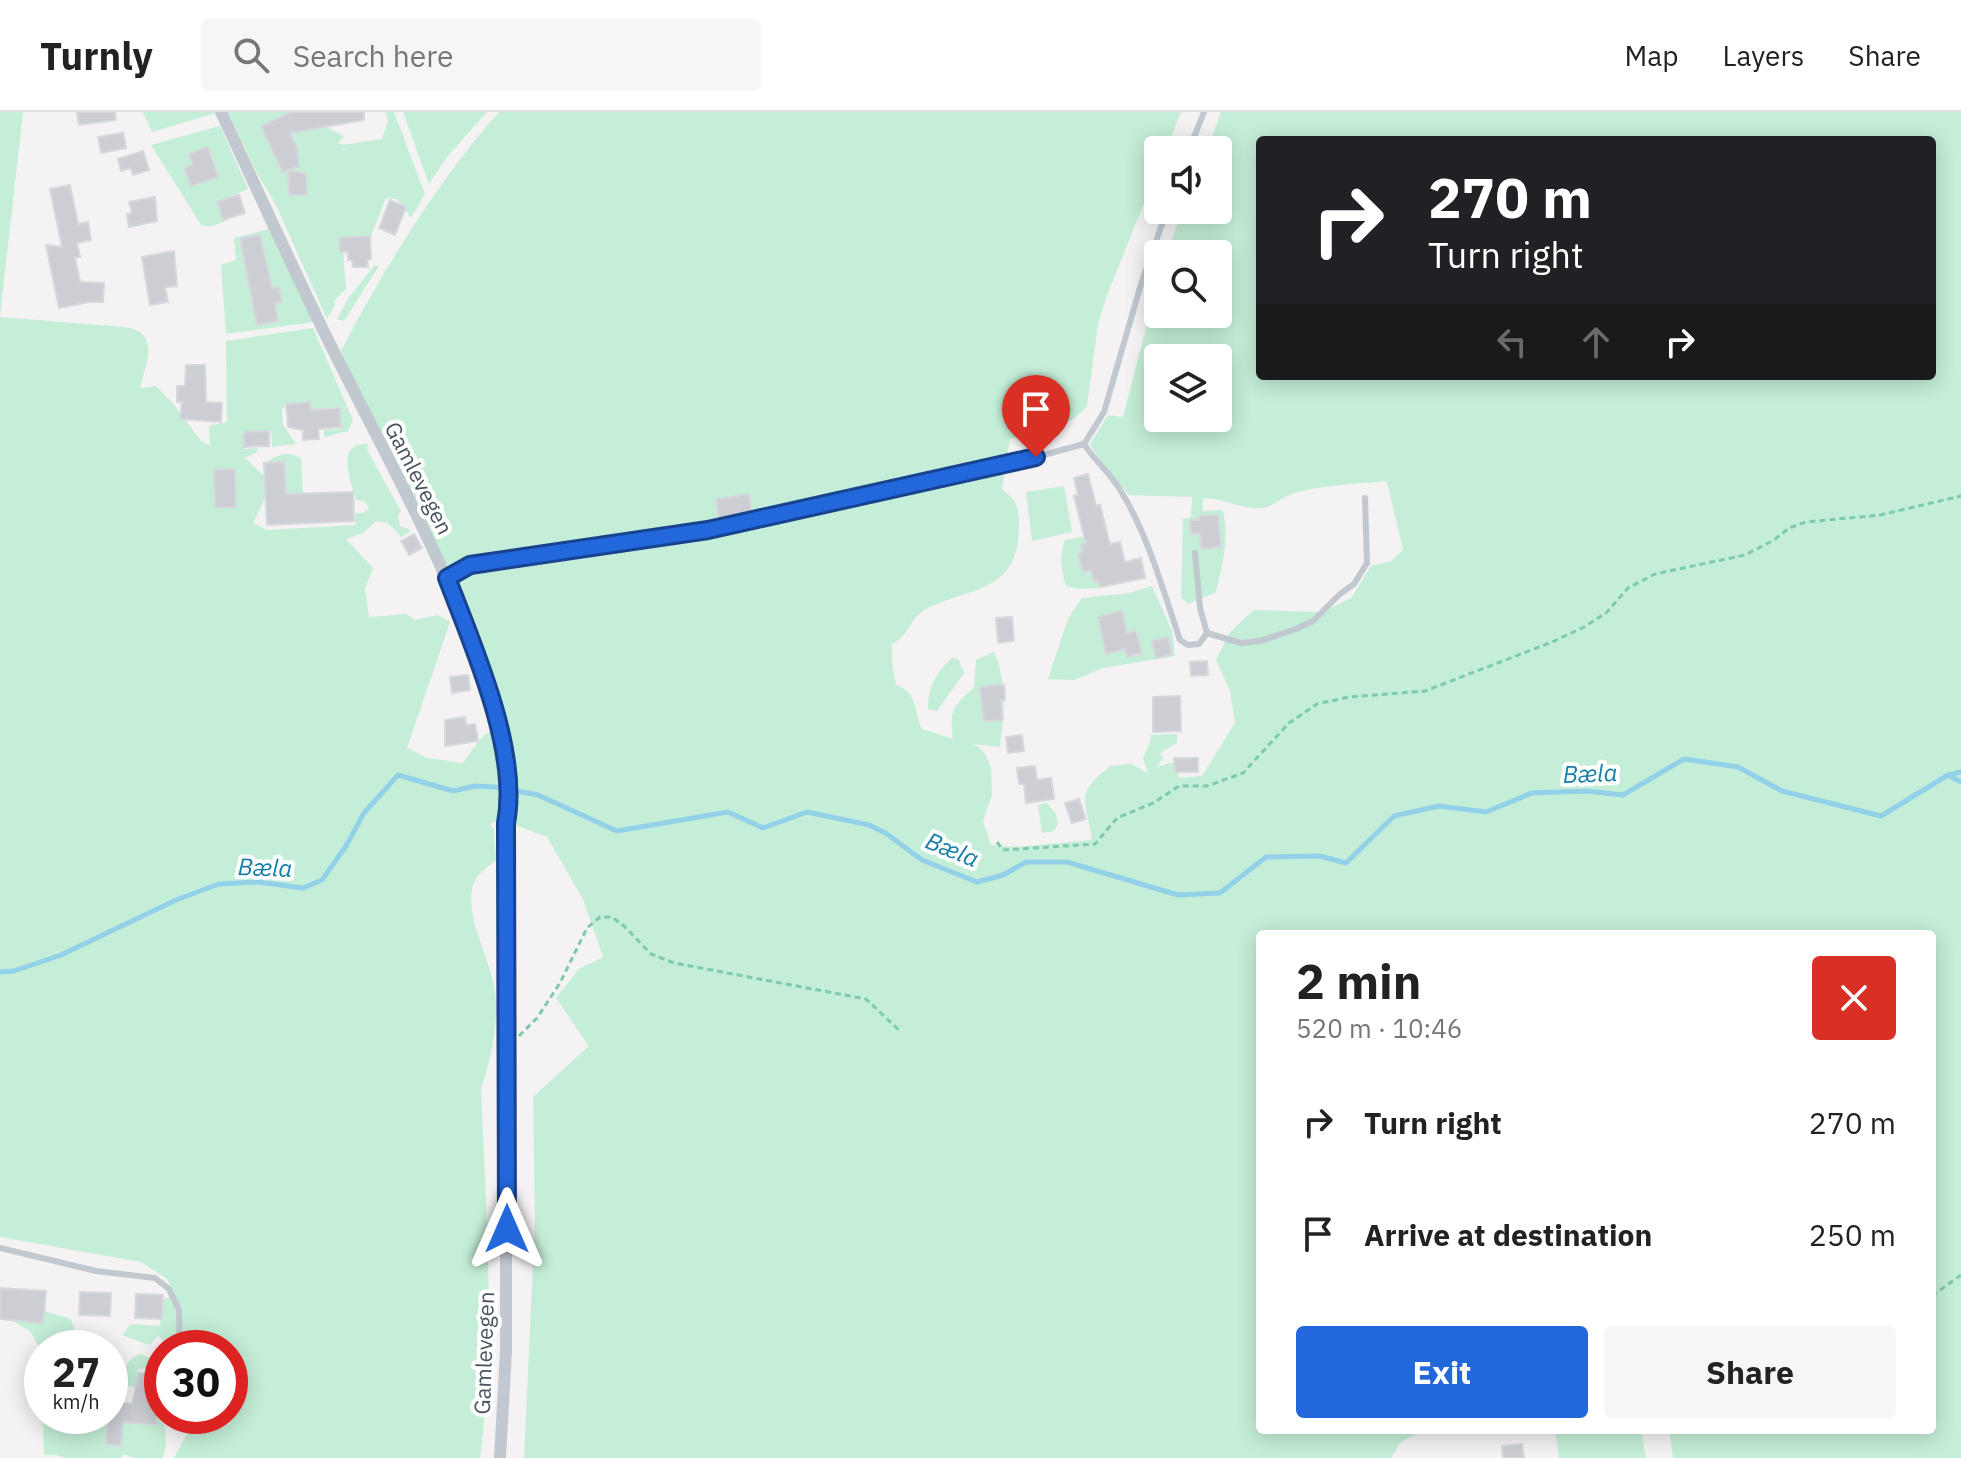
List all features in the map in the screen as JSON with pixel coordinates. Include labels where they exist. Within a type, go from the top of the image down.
[{"type":"street","name":"Gamlevegen","points":[[221,112],[327,338],[447,578],[482,670],[509,775],[506,823],[506,1351],[500,1458]]},
{"type":"lane","points":[[1195,136],[1204,112]]},
{"type":"lane","points":[[447,578],[470,565],[708,530],[1084,444],[1104,412],[1141,284],[1162,224]]},
{"type":"lane","points":[[1084,444],[1118,487],[1132,515],[1180,640],[1188,645],[1199,644],[1207,633]]},
{"type":"lane","points":[[1207,633],[1241,643],[1260,641],[1313,621],[1354,584],[1367,563],[1365,498]]},
{"type":"lane","points":[[1195,553],[1200,608],[1207,633]]},
{"type":"lane","points":[[0,1248],[96,1271],[155,1278],[169,1289],[179,1310],[180,1330]]},
{"type":"path","points":[[997,842],[1003,850],[1095,844],[1117,818],[1153,803],[1179,786],[1207,786],[1243,773],[1289,723],[1317,704],[1349,697],[1425,691],[1584,627],[1606,613],[1628,588],[1655,574],[1745,555],[1789,528],[1806,522],[1880,515],[1961,496]]},
{"type":"path","points":[[507,1046],[537,1018],[560,983],[587,928],[600,917],[612,917],[651,954],[674,963],[866,999],[901,1032]]},
{"type":"path","points":[[1936,1293],[1961,1275]]},
{"type":"green space","points":[[0,112],[23,112],[0,317]]},
{"type":"green space","points":[[143,112],[215,112],[216,113],[152,132]]},
{"type":"green space","points":[[228,112],[311,112],[314,129],[326,127],[344,136],[338,143],[343,145],[382,139],[388,122],[386,112],[394,112],[425,194],[411,218],[397,199],[386,198],[371,236],[342,238],[346,289],[334,301],[327,319],[275,203]]},
{"type":"green space","points":[[403,112],[487,112],[447,157],[429,184]]},
{"type":"green space","points":[[499,112],[1181,112],[1172,136],[1144,136],[1144,203],[1098,324],[1087,406],[1062,425],[1010,439],[1002,490],[1011,497],[1019,515],[1017,549],[1011,564],[1002,576],[990,584],[921,612],[898,641],[892,644],[896,685],[912,697],[922,729],[953,739],[952,716],[961,699],[974,688],[976,660],[994,652],[1003,687],[1000,747],[974,744],[985,753],[991,768],[992,795],[983,821],[991,845],[1015,847],[1092,840],[1085,807],[1086,792],[1110,766],[1131,764],[1148,773],[1143,758],[1151,735],[1177,734],[1177,743],[1160,753],[1163,758],[1157,767],[1177,761],[1179,778],[1202,776],[1235,723],[1230,691],[1216,660],[1230,632],[1254,610],[1323,612],[1351,598],[1371,566],[1391,561],[1403,550],[1387,481],[1309,489],[1263,508],[1203,498],[1203,511],[1223,510],[1224,551],[1216,592],[1188,604],[1181,597],[1183,519],[1191,517],[1192,497],[1129,495],[1090,444],[1108,415],[1123,417],[1146,328],[1232,328],[1232,240],[1171,240],[1178,224],[1232,224],[1232,136],[1212,136],[1221,112],[1961,112],[1961,1458],[1673,1458],[1670,1434],[1936,1434],[1936,930],[1256,930],[1256,1434],[1416,1434],[1401,1442],[1391,1458],[524,1458],[535,1222],[533,1097],[589,1046],[556,998],[579,969],[603,957],[583,899],[547,837],[512,824],[513,762],[489,676],[456,585],[376,434],[341,351],[413,226]]},
{"type":"green space","points":[[220,126],[248,189],[221,201],[227,220],[213,226],[202,226],[151,145]]},
{"type":"green space","points":[[269,229],[313,322],[226,334],[221,265],[236,260],[234,238]]},
{"type":"green space","points":[[375,265],[379,266],[344,321],[337,319],[349,297]]},
{"type":"green space","points":[[0,317],[136,330],[143,335],[148,350],[140,388],[156,386],[201,441],[210,446],[209,426],[227,422],[226,341],[313,328],[353,420],[348,431],[324,437],[324,430],[341,429],[340,410],[312,411],[311,402],[286,403],[282,410],[283,425],[296,444],[272,447],[271,432],[243,433],[244,449],[258,448],[257,452],[245,458],[263,475],[268,461],[284,454],[301,458],[303,495],[265,498],[253,523],[267,530],[356,525],[355,513],[363,513],[369,508],[365,502],[356,500],[348,473],[348,456],[351,449],[368,444],[367,450],[401,511],[398,516],[400,526],[410,532],[401,537],[388,523],[376,521],[363,533],[346,539],[373,568],[365,589],[369,617],[406,614],[415,620],[438,615],[450,622],[407,748],[427,758],[463,763],[479,740],[493,728],[500,757],[499,820],[489,824],[494,829],[496,860],[476,879],[471,894],[474,922],[492,979],[496,1003],[493,1041],[481,1089],[489,1320],[480,1458],[174,1458],[187,1434],[248,1434],[248,1330],[144,1330],[144,1343],[128,1337],[126,1330],[131,1324],[160,1326],[162,1300],[170,1297],[178,1302],[167,1279],[141,1262],[0,1237]]},
{"type":"green space","points":[[1064,486],[1072,532],[1032,541],[1026,492]]},
{"type":"green space","points":[[1098,534],[1089,551],[1079,554],[1084,573],[1092,571],[1100,588],[1066,586],[1061,563],[1065,540]]},
{"type":"green space","points":[[1152,586],[1172,631],[1175,656],[1103,668],[1074,680],[1048,679],[1068,619],[1082,598],[1130,593]]},
{"type":"green space","points":[[952,658],[959,660],[964,673],[937,711],[928,709],[934,680]]},
{"type":"green space","points":[[1047,803],[1056,814],[1058,825],[1053,831],[1042,833],[1038,805]]},
{"type":"green space","points":[[44,1311],[71,1319],[75,1330],[28,1330],[11,1320]]},
{"type":"green space","points":[[140,1354],[144,1356],[144,1369],[138,1369],[138,1387],[128,1386],[128,1364]]},
{"type":"green space","points":[[139,1400],[139,1418],[144,1418],[144,1434],[165,1434],[163,1458],[134,1458],[123,1454],[121,1458],[44,1455],[43,1434],[107,1434],[106,1444],[119,1446],[120,1434],[128,1434],[128,1402]]},
{"type":"green space","points":[[1556,1434],[1642,1434],[1646,1458],[1559,1458]]},
{"type":"building","points":[[77,112],[115,112],[116,120],[79,125]]},
{"type":"building","points":[[292,112],[364,112],[364,120],[290,133],[297,147],[299,166],[289,170],[306,174],[307,195],[289,195],[288,170],[283,173],[261,126]]},
{"type":"building","points":[[123,133],[126,148],[101,153],[98,137]]},
{"type":"building","points":[[208,147],[218,177],[191,186],[184,168],[193,165],[189,154]]},
{"type":"building","points":[[143,151],[149,170],[133,175],[131,168],[121,171],[118,159]]},
{"type":"building","points":[[70,185],[78,224],[88,222],[91,240],[77,243],[80,257],[75,257],[80,282],[104,283],[103,302],[59,308],[46,245],[62,247],[50,189]]},
{"type":"building","points":[[239,195],[245,213],[223,220],[217,202]]},
{"type":"building","points":[[155,197],[157,221],[129,227],[127,214],[132,213],[129,202]]},
{"type":"building","points":[[390,200],[406,207],[395,235],[379,228]]},
{"type":"building","points":[[260,235],[272,288],[279,287],[282,302],[275,303],[278,321],[257,325],[241,238]]},
{"type":"building","points":[[370,236],[371,259],[367,260],[368,267],[353,267],[352,260],[348,260],[348,252],[340,252],[339,238]]},
{"type":"building","points":[[174,251],[177,286],[165,287],[168,302],[150,305],[142,257]]},
{"type":"building","points":[[186,365],[205,365],[206,402],[222,403],[221,422],[180,419],[182,402],[177,402],[177,386],[185,386]]},
{"type":"building","points":[[310,402],[311,410],[340,408],[341,427],[318,429],[319,439],[303,440],[303,430],[288,427],[286,404]]},
{"type":"building","points":[[269,431],[269,446],[244,447],[244,432]]},
{"type":"building","points":[[284,462],[286,494],[353,492],[354,521],[267,525],[264,463]]},
{"type":"building","points":[[235,469],[236,507],[215,508],[214,470]]},
{"type":"building","points":[[1088,474],[1110,544],[1120,542],[1125,562],[1141,558],[1145,578],[1100,587],[1098,580],[1094,582],[1091,570],[1083,572],[1078,554],[1083,552],[1081,545],[1086,544],[1074,496],[1078,495],[1074,478]]},
{"type":"building","points":[[749,494],[752,514],[719,520],[716,499]]},
{"type":"building","points":[[1218,515],[1221,547],[1201,549],[1200,534],[1191,534],[1190,520]]},
{"type":"building","points":[[414,534],[422,548],[409,555],[401,541]]},
{"type":"building","points":[[1122,611],[1127,633],[1136,631],[1142,653],[1127,657],[1125,649],[1106,654],[1098,617]]},
{"type":"building","points":[[1012,617],[1014,641],[998,643],[996,618]]},
{"type":"building","points":[[1168,637],[1172,654],[1156,658],[1152,641]]},
{"type":"building","points":[[1207,661],[1208,675],[1191,676],[1190,662]]},
{"type":"building","points":[[468,675],[470,690],[452,693],[450,677]]},
{"type":"building","points":[[1004,685],[1005,700],[1001,700],[1003,720],[984,721],[980,687]]},
{"type":"building","points":[[1180,696],[1181,731],[1153,732],[1153,697]]},
{"type":"building","points":[[465,717],[466,725],[475,724],[478,741],[445,746],[445,720]]},
{"type":"building","points":[[1022,735],[1024,751],[1008,753],[1006,737]]},
{"type":"building","points":[[1174,758],[1198,758],[1198,772],[1175,772]]},
{"type":"building","points":[[1035,766],[1037,780],[1051,778],[1054,799],[1026,803],[1024,784],[1019,784],[1017,768]]},
{"type":"building","points":[[1079,799],[1086,819],[1072,823],[1065,803]]},
{"type":"building","points":[[0,1288],[46,1291],[43,1323],[0,1319]]},
{"type":"building","points":[[80,1292],[111,1293],[110,1316],[79,1315]]},
{"type":"building","points":[[136,1294],[163,1295],[162,1319],[135,1318]]},
{"type":"building","points":[[139,1373],[144,1373],[144,1424],[128,1422],[128,1404],[132,1404]]},
{"type":"building","points":[[107,1434],[122,1434],[121,1446],[106,1444]]},
{"type":"building","points":[[1522,1444],[1524,1458],[1503,1458],[1502,1446]]},
{"type":"waterway","name":"Bæla","points":[[0,972],[14,971],[61,955],[176,900],[219,884],[258,882],[303,888],[322,880],[364,813],[398,775],[453,791],[475,786],[538,795],[617,831],[728,812],[763,828],[807,812],[869,825],[887,834],[922,860],[977,882],[1003,875],[1026,862],[1067,862],[1178,895],[1220,893],[1266,857],[1320,856],[1346,863],[1394,816],[1439,806],[1486,812],[1532,793],[1587,791],[1623,795],[1684,759],[1738,767],[1782,791],[1881,816],[1948,775],[1961,772]]},
{"type":"waterway","points":[[1948,775],[1961,782]]},
{"type":"route","points":[[507,1229],[506,823],[509,775],[482,670],[447,578],[470,565],[708,530],[1036,457]]}]
